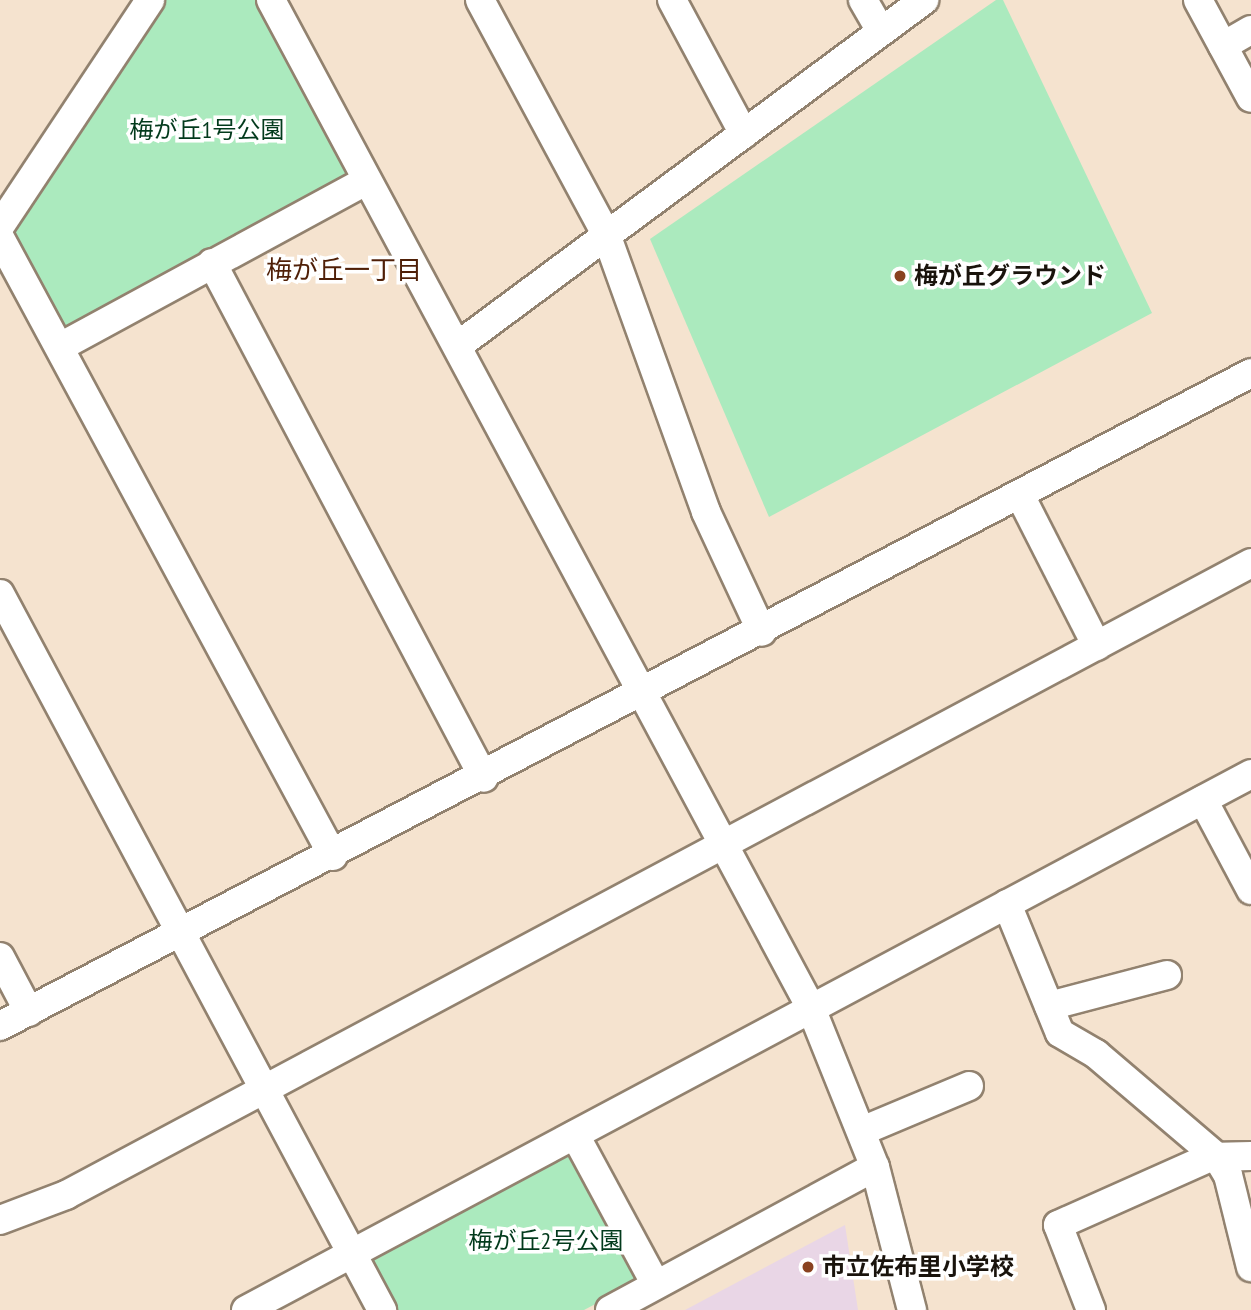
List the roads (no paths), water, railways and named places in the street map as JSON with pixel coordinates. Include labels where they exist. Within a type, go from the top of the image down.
[{"type":"street","points":[[0,226],[150,0]]},
{"type":"street","points":[[271,0],[367,180],[460,344],[811,1008],[875,1167],[912,1310]]},
{"type":"street","points":[[480,0],[606,234],[706,512],[762,632]]},
{"type":"street","points":[[672,0],[744,134]]},
{"type":"street","points":[[863,0],[881,31]]},
{"type":"street","points":[[460,344],[923,0]]},
{"type":"street","points":[[1198,0],[1251,98]]},
{"type":"street","points":[[1223,46],[1251,30]]},
{"type":"street","points":[[60,347],[367,180]]},
{"type":"street","points":[[0,238],[333,856]]},
{"type":"street","points":[[212,264],[484,778]]},
{"type":"street","points":[[0,1026],[484,778],[1021,497],[1251,373]]},
{"type":"street","points":[[1021,497],[1097,646]]},
{"type":"street","points":[[0,1220],[66,1195],[1251,563]]},
{"type":"street","points":[[0,594],[382,1310]]},
{"type":"street","points":[[246,1310],[1251,774]]},
{"type":"street","points":[[1203,800],[1251,890]]},
{"type":"street","points":[[1007,904],[1060,1033],[1116,1070],[1217,1157],[1228,1175],[1251,1267]]},
{"type":"street","points":[[0,957],[29,1012]]},
{"type":"street","points":[[1049,1006],[1167,975]]},
{"type":"street","points":[[862,1131],[969,1086]]},
{"type":"street","points":[[575,1135],[656,1285]]},
{"type":"street","points":[[1091,1310],[1058,1225],[1217,1157],[1251,1156]]},
{"type":"street","points":[[610,1310],[875,1167]]},
{"type":"place","name":"梅が丘グラウンド","points":[[900,276]]},
{"type":"place","name":"市立佐布里小学校","points":[[808,1267]]},
{"type":"district","name":"梅が丘一丁目","points":[[344,270]]},
{"type":"park label","name":"梅が丘1号公園","points":[[207,130]]},
{"type":"park label","name":"梅が丘2号公園","points":[[546,1241]]}]
